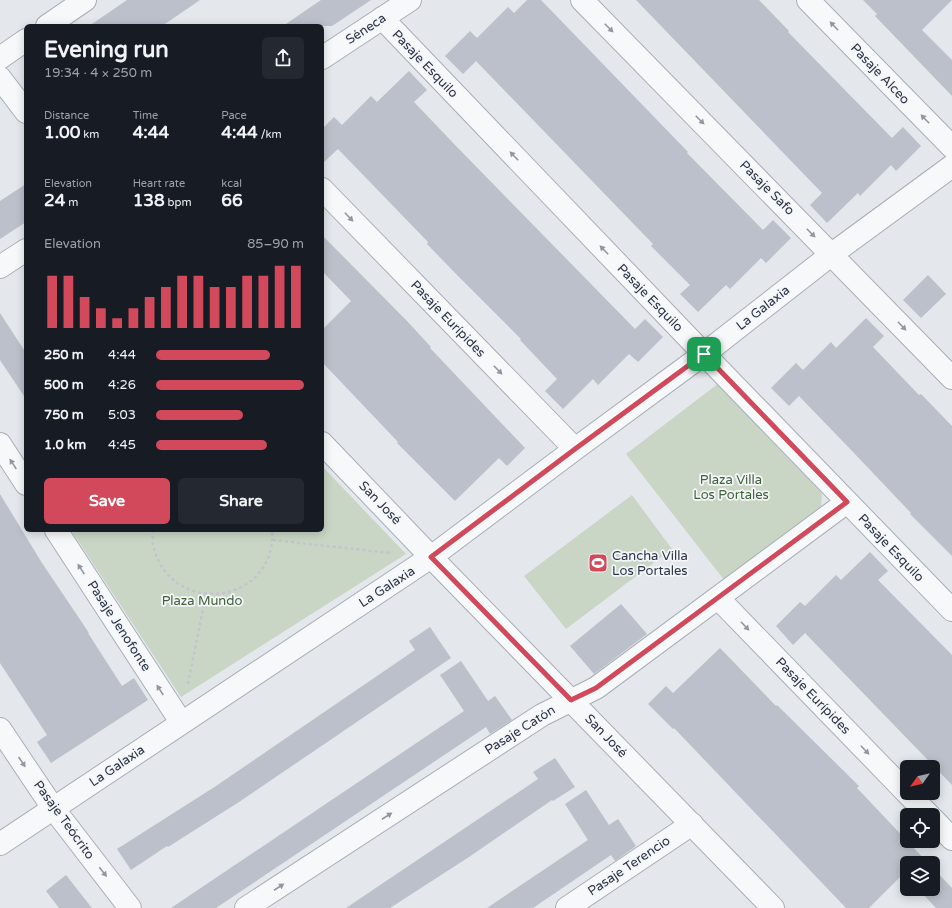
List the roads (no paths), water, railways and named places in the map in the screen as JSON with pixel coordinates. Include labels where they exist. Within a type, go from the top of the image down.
[{"type":"street","points":[[50,24],[85,0]]},
{"type":"street","name":"Séneca","points":[[324,57],[410,0]]},
{"type":"street","name":"Pasaje Safo","points":[[582,0],[952,378]]},
{"type":"street","name":"Pasaje Alceo","points":[[808,0],[952,147]]},
{"type":"street","name":"Pasaje Esquilo","points":[[382,18],[952,610]]},
{"type":"street","points":[[0,58],[24,41]]},
{"type":"street","points":[[0,78],[24,109]]},
{"type":"street","name":"La Galaxia","points":[[0,844],[181,722],[431,557],[704,354],[832,254],[952,166]]},
{"type":"street","name":"Pasaje Eurípides","points":[[324,191],[575,449]]},
{"type":"street","points":[[0,267],[24,251]]},
{"type":"street","points":[[0,444],[24,481]]},
{"type":"street","name":"San José","points":[[324,445],[773,908]]},
{"type":"street","name":"Pasaje Catón","points":[[246,908],[542,715],[596,688],[847,502]]},
{"type":"street","name":"Pasaje Jenofonte","points":[[57,532],[181,722]]},
{"type":"street","name":"Pasaje Eurípides","points":[[718,598],[900,786]]},
{"type":"street","name":"Pasaje Teócrito","points":[[0,729],[53,808],[130,908]]},
{"type":"street","name":"Pasaje Eurípides","points":[[914,800],[922,808]]},
{"type":"street","name":"Pasaje Terencio","points":[[567,908],[692,824]]},
{"type":"street","points":[[940,826],[952,839]]},
{"type":"place","name":"Cancha Villa Los Portales","points":[[598,563]]},
{"type":"park label","name":"Plaza Villa Los Portales","points":[[731,488]]},
{"type":"park label","name":"Plaza Mundo","points":[[202,601]]}]
